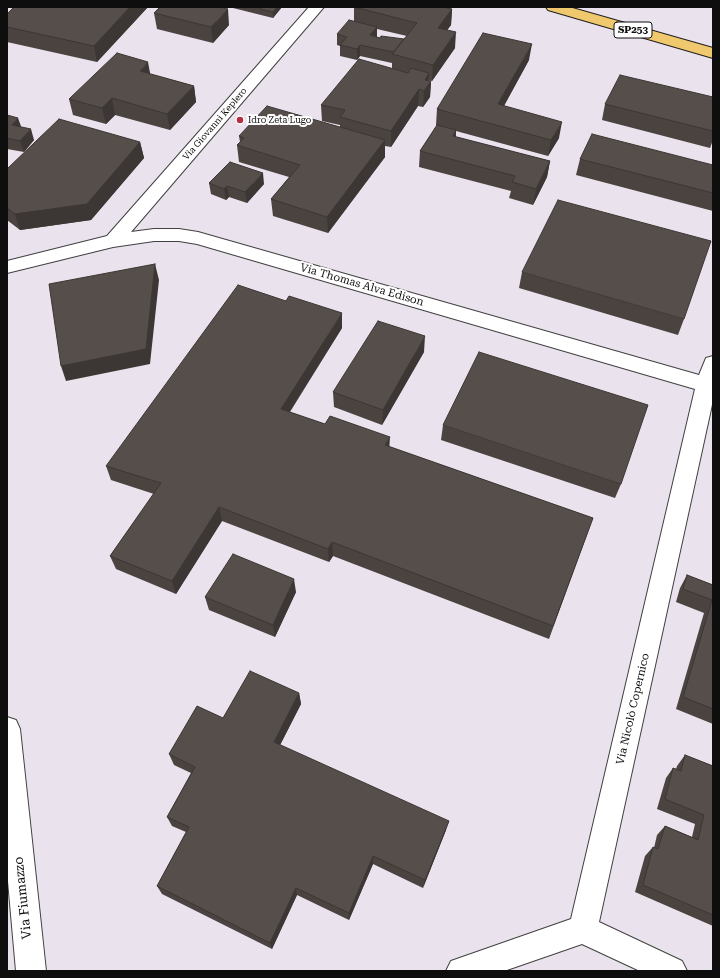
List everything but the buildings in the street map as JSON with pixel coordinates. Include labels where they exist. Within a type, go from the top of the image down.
[{"type":"main road","name":"SP253","points":[[552,7],[713,54]]},
{"type":"street","name":"Via Giovanni Keplero","points":[[113,241],[317,7]]},
{"type":"street","name":"Via Thomas Alva Edison","points":[[7,267],[113,241],[154,234],[179,235],[198,238],[711,378]]},
{"type":"street","name":"Via Nicolò Copernico","points":[[584,929],[711,378]]},
{"type":"street","name":"Via Fiumazzo","points":[[7,729],[31,971]]},
{"type":"street","points":[[461,971],[584,929],[672,971]]},
{"type":"shaded area","points":[[7,7],[713,7],[713,971],[7,971]]},
{"type":"place","name":"Idro Zeta Lugo","points":[[240,120]]}]
